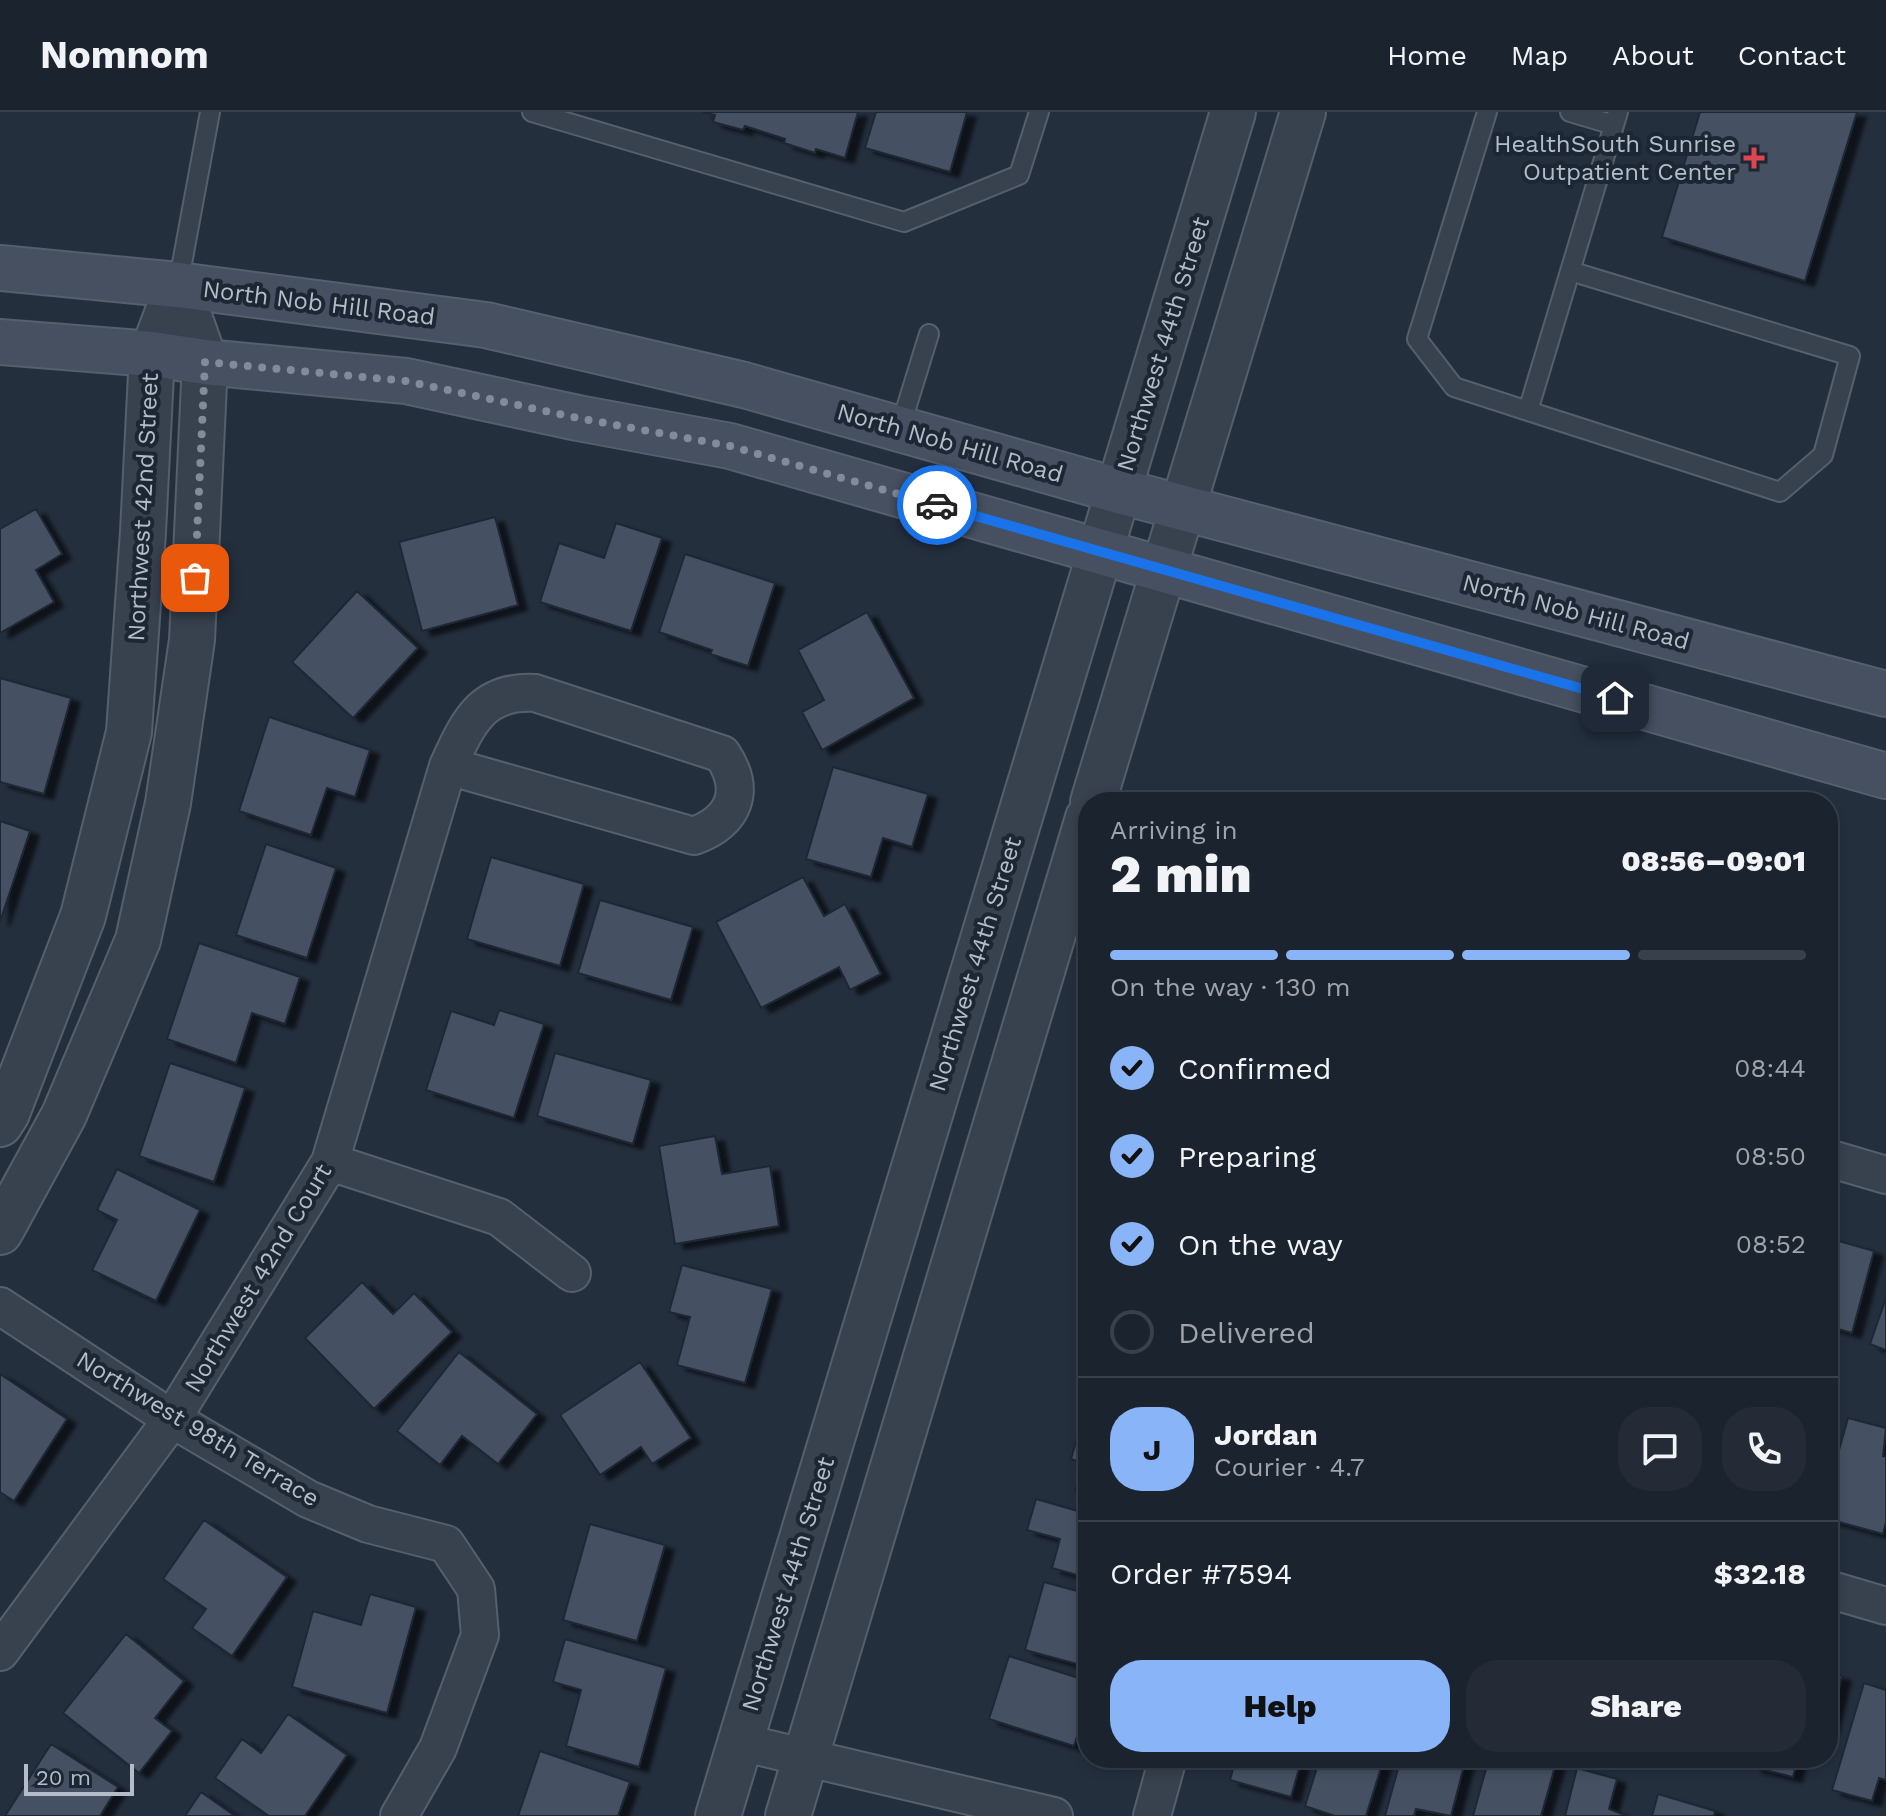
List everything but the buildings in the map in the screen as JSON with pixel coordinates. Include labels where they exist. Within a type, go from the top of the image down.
[{"type":"main road","name":"North Nob Hill Road","points":[[0,268],[178,285],[486,325],[744,385],[1119,491],[1886,694]]},
{"type":"main road","points":[[0,342],[152,354],[406,381],[578,418],[730,446],[1886,776]]},
{"type":"street","name":"Northwest 44th Street","points":[[718,1816],[1233,112]]},
{"type":"street","points":[[1096,792],[1303,112]]},
{"type":"street","name":"Northwest 42nd Street","points":[[0,1124],[7,1113],[83,916],[129,732],[152,354],[178,285]]},
{"type":"street","points":[[0,1232],[64,1115],[138,940],[168,803],[192,640],[205,362],[178,285]]},
{"type":"street","name":"Northwest 42nd Court","points":[[0,1652],[172,1419],[330,1162],[448,766],[474,716],[497,698],[515,692],[535,693],[722,754],[735,779],[732,805],[720,823],[694,836],[448,766]]},
{"type":"street","points":[[788,1816],[1078,851]]},
{"type":"street","points":[[1838,1161],[1886,1175]]},
{"type":"street","points":[[330,1162],[499,1217],[572,1273]]},
{"type":"street","name":"Northwest 98th Terrace","points":[[0,1306],[172,1419],[308,1499],[368,1524],[446,1544],[476,1589],[480,1635],[438,1748],[399,1816]]},
{"type":"street","points":[[1838,1592],[1886,1606]]},
{"type":"street","points":[[740,1742],[1054,1816]]},
{"type":"street","points":[[1152,1816],[1165,1768]]},
{"type":"lane","points":[[178,285],[210,112]]},
{"type":"lane","points":[[532,112],[904,222],[1019,175],[1039,112]]},
{"type":"lane","points":[[1487,112],[1417,339],[1454,387],[1780,492],[1823,455],[1850,356],[1570,271]]},
{"type":"lane","points":[[1528,411],[1616,118],[1570,112]]},
{"type":"lane","points":[[900,428],[929,334]]},
{"type":"way so far","points":[[195,578],[205,362],[406,381],[578,418],[730,446],[937,505]]},
{"type":"place","name":"HealthSouth Sunrise Outpatient Center","points":[[1754,158]]},
{"type":"route","points":[[937,505],[1615,698]]}]
